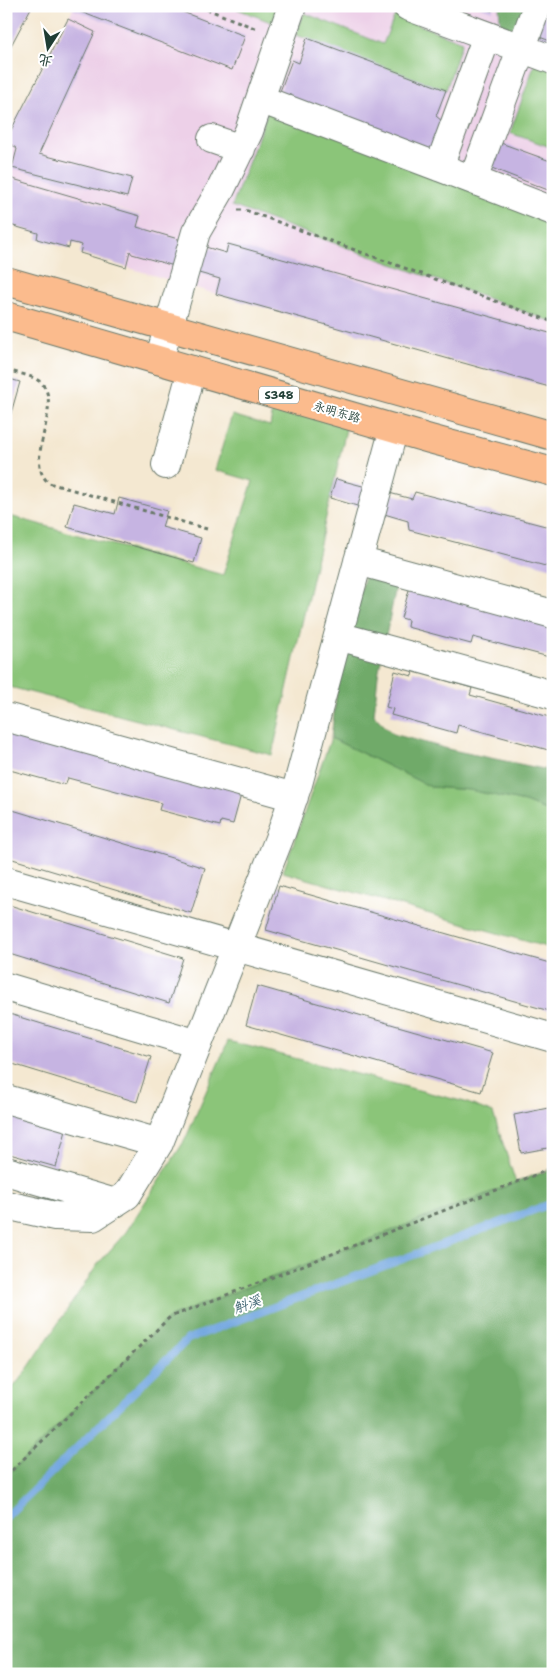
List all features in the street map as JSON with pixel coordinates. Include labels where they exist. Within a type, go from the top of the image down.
[{"type":"main road","points":[[6,281],[553,436]]},
{"type":"main road","name":"永明东路","points":[[6,316],[553,472]]},
{"type":"street","points":[[159,360],[196,232],[241,148],[292,6]]},
{"type":"street","points":[[407,6],[553,60]]},
{"type":"street","points":[[473,180],[537,6]]},
{"type":"street","points":[[439,167],[487,36]]},
{"type":"street","points":[[260,99],[553,211]]},
{"type":"street","points":[[212,139],[241,148]]},
{"type":"street","points":[[166,464],[192,370]]},
{"type":"street","points":[[6,1205],[55,1216],[92,1217],[127,1195],[159,1143],[294,797],[394,428]]},
{"type":"street","points":[[358,561],[553,614]]},
{"type":"street","points":[[338,636],[553,695]]},
{"type":"street","points":[[9,718],[294,797]]},
{"type":"street","points":[[6,881],[553,1038]]},
{"type":"street","points":[[6,986],[198,1044]]},
{"type":"street","points":[[6,1100],[159,1143]]},
{"type":"street","points":[[6,1171],[115,1203]]},
{"type":"path","points":[[199,6],[281,38]]},
{"type":"path","points":[[209,209],[245,210],[553,322]]},
{"type":"path","points":[[6,370],[38,380],[47,388],[49,402],[40,457],[42,474],[49,484],[206,529]]},
{"type":"path","points":[[6,1476],[170,1317],[553,1168]]},
{"type":"shaded area","points":[[69,6],[553,6],[553,334],[228,244],[216,294],[126,267],[140,215],[6,177],[6,140],[73,9]]},
{"type":"green space","points":[[230,6],[280,6],[273,23]]},
{"type":"green space","points":[[499,6],[528,6],[516,34],[501,32]]},
{"type":"green space","points":[[304,13],[383,44],[395,15],[462,42],[446,90],[296,35]]},
{"type":"green space","points":[[535,63],[553,70],[553,148],[510,133]]},
{"type":"green space","points":[[271,103],[553,211],[553,322],[232,206]]},
{"type":"green space","points":[[276,394],[349,416],[272,755],[6,686],[6,515],[223,575],[253,481],[215,470],[232,415],[270,426]]},
{"type":"green space","points":[[368,564],[399,572],[378,675],[374,715],[393,734],[452,750],[553,771],[553,813],[525,802],[470,790],[431,787],[331,738],[339,672]]},
{"type":"green space","points":[[331,738],[431,787],[470,790],[525,802],[553,813],[553,949],[283,872]]},
{"type":"green space","points":[[228,1041],[465,1102],[493,1113],[516,1183],[170,1317],[6,1476],[6,1396],[24,1374],[98,1264],[126,1232],[185,1140]]},
{"type":"green space","points":[[553,1168],[553,1674],[6,1674],[6,1476],[170,1317]]},
{"type":"building","points":[[6,6],[32,6],[6,55]]},
{"type":"building","points":[[74,6],[167,6],[245,36],[232,70],[73,9]]},
{"type":"building","points":[[478,6],[494,6],[492,11]]},
{"type":"building","points":[[549,6],[553,8],[553,42],[534,35]]},
{"type":"building","points":[[68,19],[95,32],[39,154],[132,178],[127,197],[12,168],[17,149],[6,140]]},
{"type":"building","points":[[307,38],[446,90],[436,116],[442,121],[430,152],[279,94],[292,60],[299,63]]},
{"type":"building","points":[[498,142],[553,162],[553,192],[489,167]]},
{"type":"building","points":[[6,177],[140,216],[137,227],[226,253],[228,244],[553,334],[553,388],[216,294],[220,279],[132,254],[130,251],[126,267],[80,253],[82,245],[70,242],[69,248],[37,239],[38,233],[10,225],[8,232],[6,231]]},
{"type":"building","points":[[6,378],[20,382],[7,427],[6,427]]},
{"type":"building","points":[[336,479],[412,499],[415,492],[553,528],[553,568],[409,530],[408,521],[330,498]]},
{"type":"building","points":[[119,498],[167,511],[162,527],[201,538],[194,563],[67,527],[74,503],[115,514]]},
{"type":"building","points":[[411,583],[553,625],[553,658],[473,637],[471,644],[407,627],[408,620],[401,618]]},
{"type":"building","points":[[395,671],[412,676],[413,671],[472,688],[470,695],[553,718],[553,758],[550,758],[552,751],[458,725],[456,733],[391,715],[393,709],[386,707]]},
{"type":"building","points":[[6,724],[242,791],[233,824],[221,821],[220,826],[159,810],[161,803],[68,778],[65,785],[6,769]]},
{"type":"building","points":[[6,808],[205,868],[191,913],[6,857]]},
{"type":"building","points":[[279,886],[553,964],[553,1012],[266,930]]},
{"type":"building","points":[[6,904],[183,958],[169,1003],[6,953]]},
{"type":"building","points":[[257,986],[493,1053],[481,1092],[246,1025]]},
{"type":"building","points":[[6,1013],[151,1057],[137,1102],[6,1062]]},
{"type":"building","points":[[553,1107],[553,1147],[521,1153],[514,1115]]},
{"type":"building","points":[[6,1110],[67,1127],[56,1167],[6,1153]]},
{"type":"waterway","name":"斛溪","points":[[6,1517],[188,1339],[553,1203]]}]
